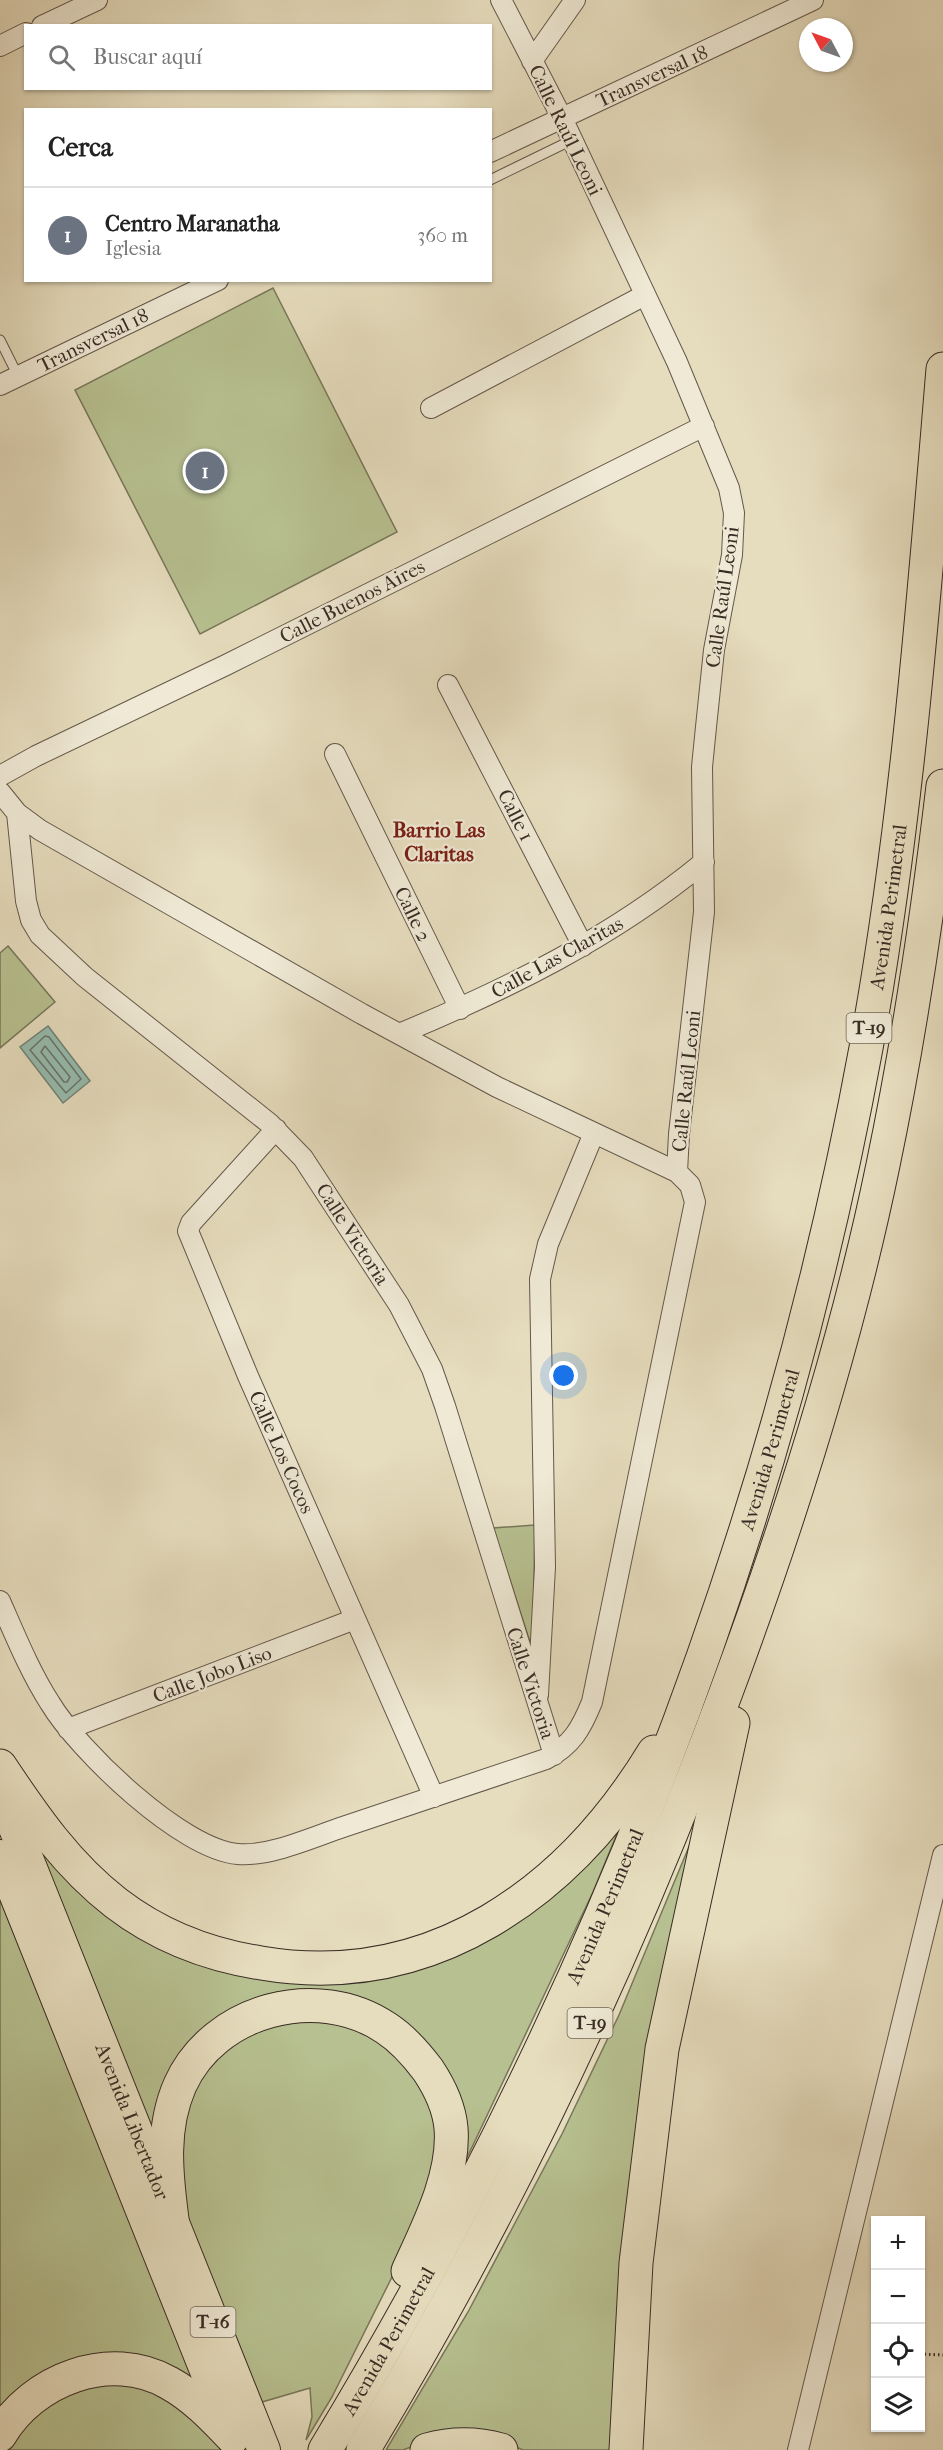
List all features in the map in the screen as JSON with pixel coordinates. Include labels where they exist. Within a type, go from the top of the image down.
[{"type":"highway","name":"Avenida Perimetral","points":[[325,2450],[432,2267],[499,2138],[555,2023],[612,1896],[700,1669],[736,1565],[772,1448],[844,1160],[867,1044],[898,835],[916,680],[943,369]]},
{"type":"highway","name":"Avenida Perimetral","points":[[363,2450],[460,2283],[528,2152],[589,2026],[642,1909],[684,1804],[769,1574],[851,1302],[882,1168],[907,1039],[943,786]]},
{"type":"highway","points":[[626,2450],[636,2263],[662,2049],[715,1799],[769,1574]]},
{"type":"highway","points":[[0,1766],[61,1853],[109,1897],[143,1921],[178,1939],[229,1958],[276,1966],[354,1967],[393,1961],[463,1937],[493,1920],[553,1877],[607,1820],[639,1777],[700,1669]]},
{"type":"highway","points":[[172,2219],[166,2158],[169,2125],[177,2094],[196,2057],[237,2023],[268,2011],[288,2007],[320,2006],[353,2013],[385,2026],[396,2035],[434,2079],[449,2111],[451,2130],[448,2165],[417,2252],[325,2450]]},
{"type":"highway","points":[[0,2435],[17,2411],[50,2385],[86,2373],[122,2370],[158,2377],[169,2383],[245,2441]]},
{"type":"highway","points":[[427,2450],[455,2444],[473,2444],[501,2450]]},
{"type":"main road","name":"Avenida Libertador","points":[[0,1791],[172,2219],[245,2441]]},
{"type":"main road","name":"Avenida Libertador","points":[[0,1856],[245,2441]]},
{"type":"street","points":[[46,24],[97,0]]},
{"type":"street","name":"Calle Raúl Leoni","points":[[501,0],[562,118],[645,295],[704,426],[729,488],[735,530],[708,704],[702,767],[704,912],[679,1134],[677,1172]]},
{"type":"street","points":[[532,61],[575,0]]},
{"type":"street","name":"Transversal 18","points":[[492,151],[813,0]]},
{"type":"street","points":[[0,46],[24,34]]},
{"type":"street","name":"Transversal 18","points":[[0,385],[214,282]]},
{"type":"street","points":[[430,408],[645,295]]},
{"type":"street","name":"Calle Buenos Aires","points":[[0,776],[36,756],[226,665],[704,426]]},
{"type":"street","name":"Calle 1","points":[[448,685],[583,946]]},
{"type":"street","name":"Calle 2","points":[[334,754],[460,1009]]},
{"type":"street","points":[[0,792],[17,813],[60,841],[399,1034],[497,1087],[677,1172],[690,1185],[694,1202],[592,1702],[582,1728],[569,1744],[554,1755],[291,1844],[249,1853],[228,1852],[198,1840],[159,1814],[99,1763],[68,1730],[49,1702],[0,1601]]},
{"type":"street","name":"Calle Victoria","points":[[17,813],[26,901],[40,935],[85,977],[276,1130],[303,1158],[399,1305],[432,1369],[554,1755]]},
{"type":"street","name":"Calle Las Claritas","points":[[399,1034],[460,1009],[544,968],[665,894],[704,862]]},
{"type":"street","name":"Calle Los Cocos","points":[[276,1130],[191,1222],[188,1231],[434,1797]]},
{"type":"street","points":[[538,1707],[545,1567],[540,1279],[548,1244],[594,1133]]},
{"type":"street","name":"Calle Jobo Liso","points":[[68,1730],[355,1619]]},
{"type":"street","points":[[798,2450],[943,1855]]},
{"type":"lane","points":[[492,179],[572,140]]},
{"type":"lane","points":[[0,340],[18,376]]},
{"type":"path","points":[[925,2354],[943,2355]]},
{"type":"green space","points":[[273,288],[397,532],[200,634],[75,390]]},
{"type":"green space","points":[[8,946],[55,1002],[0,1048],[0,953]]},
{"type":"green space","points":[[535,1525],[533,1639],[530,1642],[493,1528]]},
{"type":"green space","points":[[623,1819],[593,1892],[464,2164],[456,2167],[402,2029],[248,2009],[157,2142],[36,1840],[139,1928],[395,1969]]},
{"type":"green space","points":[[700,1820],[618,2450],[523,2450],[509,2444],[419,2444],[403,2450],[386,2450],[468,2312],[562,2134],[619,2015]]},
{"type":"green space","points":[[0,1886],[204,2399],[144,2365],[0,2419]]},
{"type":"green space","points":[[332,2016],[404,2053],[443,2131],[414,2233],[332,2397],[306,2440],[312,2417],[310,2388],[262,2402],[184,2217],[176,2186],[187,2089],[241,2030]]},
{"type":"green space","points":[[71,2385],[154,2385],[226,2450],[0,2450]]},
{"type":"water","points":[[48,1026],[90,1081],[63,1103],[20,1047]]},
{"type":"place","name":"Centro Maranatha","points":[[205,471]]},
{"type":"district","name":"Barrio Las Claritas","points":[[439,842]]}]
